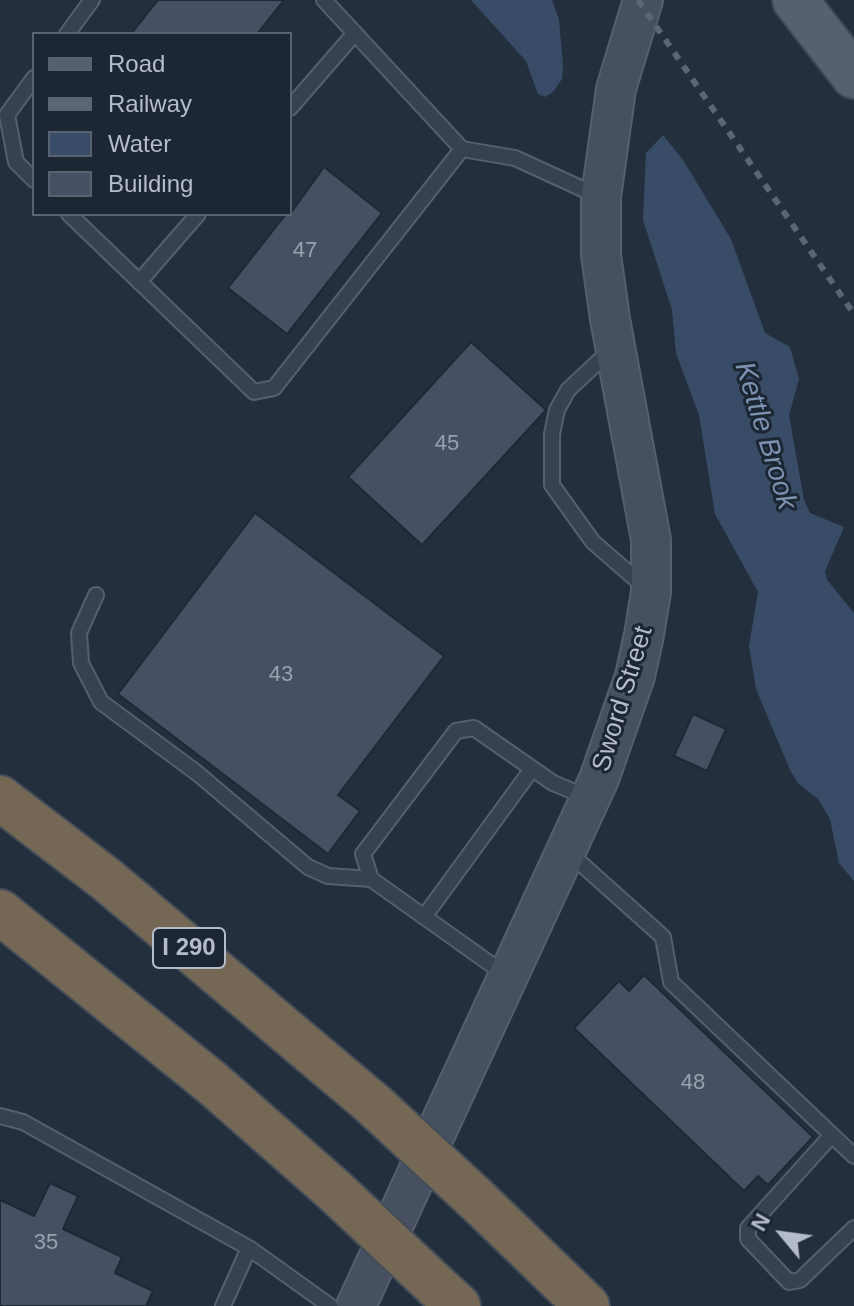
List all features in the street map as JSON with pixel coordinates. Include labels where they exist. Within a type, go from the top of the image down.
[{"type":"highway","name":"I 290","points":[[0,798],[106,879],[373,1104],[587,1306]]},
{"type":"highway","points":[[0,912],[211,1082],[335,1191],[447,1296]]},
{"type":"main road","points":[[795,0],[844,57]]},
{"type":"street","name":"Sword Street","points":[[356,1306],[591,798],[635,676],[651,592],[651,540],[646,497],[601,255],[601,197],[616,89],[643,0]]},
{"type":"lane","points":[[68,32],[92,0]]},
{"type":"lane","points":[[324,0],[462,149],[515,158],[601,197]]},
{"type":"lane","points":[[292,106],[355,33]]},
{"type":"lane","points":[[32,81],[7,115],[16,162],[32,178]]},
{"type":"lane","points":[[71,216],[254,392],[274,388],[462,149]]},
{"type":"lane","points":[[139,282],[196,216]]},
{"type":"lane","points":[[616,345],[568,390],[557,410],[552,434],[552,485],[593,542],[651,592]]},
{"type":"lane","points":[[96,595],[79,633],[81,663],[101,702],[197,773],[308,867],[328,876],[371,879],[509,977]]},
{"type":"lane","points":[[371,879],[363,854],[456,731],[474,728],[553,783],[591,798]]},
{"type":"lane","points":[[424,917],[532,769]]},
{"type":"lane","points":[[566,851],[663,937],[671,982],[854,1156]]},
{"type":"lane","points":[[0,1116],[23,1122],[249,1248],[330,1306]]},
{"type":"lane","points":[[831,1136],[748,1228],[748,1239],[789,1282],[800,1280],[854,1228]]},
{"type":"lane","points":[[223,1306],[249,1248]]},
{"type":"water","points":[[471,0],[552,0],[559,20],[563,66],[562,79],[553,92],[545,97],[538,94],[526,61]]},
{"type":"water","name":"Kettle Brook","points":[[663,135],[683,160],[731,239],[765,333],[790,347],[799,379],[789,415],[804,500],[810,513],[844,527],[825,571],[827,580],[854,613],[854,881],[839,863],[830,819],[818,799],[798,783],[790,770],[756,689],[749,646],[758,592],[715,514],[699,415],[676,353],[672,310],[643,220],[646,153]]},
{"type":"building","points":[[158,0],[284,0],[259,32],[133,32]]},
{"type":"building","points":[[324,167],[382,213],[287,334],[228,288],[284,216],[292,216],[292,211]]},
{"type":"building","points":[[471,342],[546,410],[422,545],[348,477]]},
{"type":"building","points":[[255,513],[444,656],[338,795],[360,811],[328,854],[118,694]]},
{"type":"building","points":[[693,714],[726,729],[707,771],[674,756]]},
{"type":"building","points":[[644,975],[813,1137],[768,1185],[758,1176],[744,1191],[574,1028],[619,981],[629,991]]},
{"type":"building","points":[[50,1183],[78,1196],[63,1229],[122,1257],[115,1273],[153,1291],[146,1306],[0,1306],[0,1200],[34,1216]]},
{"type":"railway","points":[[638,0],[854,314]]}]
